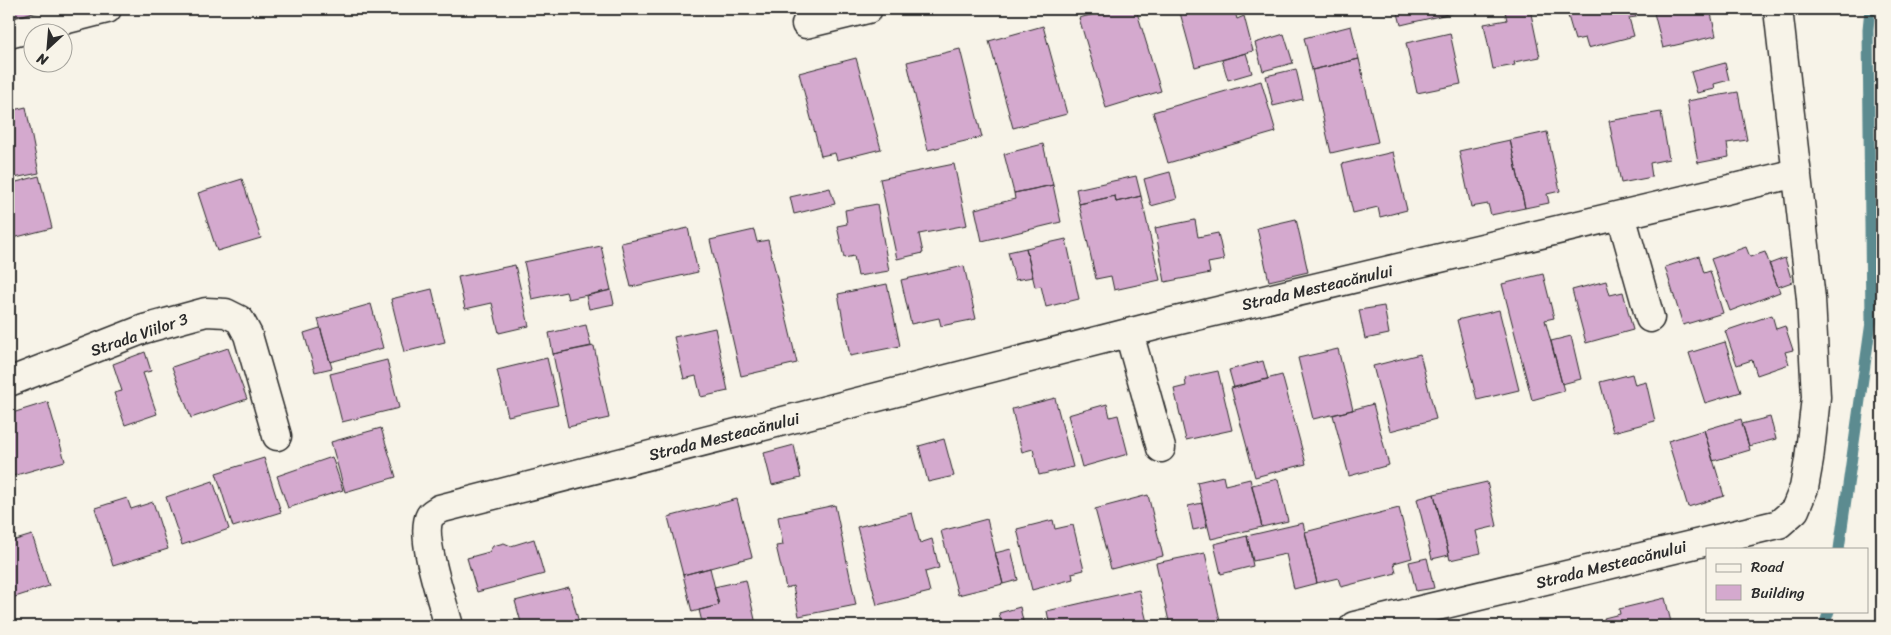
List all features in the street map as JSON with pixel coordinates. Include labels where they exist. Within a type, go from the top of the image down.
[{"type":"street","points":[[806,24],[868,9]]},
{"type":"street","name":"Strada Mesteacănului","points":[[1354,626],[1779,524],[1795,510],[1804,488],[1810,460],[1816,397],[1811,299],[1778,9]]},
{"type":"street","points":[[9,34],[90,11]]},
{"type":"street","name":"Strada Mesteacănului","points":[[449,626],[428,549],[426,530],[430,515],[439,509],[1129,333],[1797,173]]},
{"type":"street","points":[[1621,215],[1650,318]]},
{"type":"street","name":"Strada Viilor 3","points":[[9,382],[144,329],[206,312],[226,312],[240,320],[248,335],[277,436]]},
{"type":"street","points":[[1129,333],[1161,448]]},
{"type":"building","points":[[10,9],[39,9],[40,13],[13,19]]},
{"type":"building","points":[[1113,9],[1136,9],[1161,91],[1106,108],[1079,18]]},
{"type":"building","points":[[1179,9],[1234,9],[1237,19],[1244,16],[1253,51],[1195,67]]},
{"type":"building","points":[[1397,9],[1469,9],[1401,25]]},
{"type":"building","points":[[1530,9],[1540,57],[1514,62],[1515,65],[1493,69],[1484,24],[1507,20],[1505,12]]},
{"type":"building","points":[[1566,9],[1634,9],[1636,17],[1629,18],[1634,36],[1588,48],[1585,38],[1575,40]]},
{"type":"building","points":[[1653,9],[1710,9],[1716,36],[1663,48]]},
{"type":"building","points":[[1043,26],[1067,114],[1013,128],[989,41]]},
{"type":"building","points":[[1351,26],[1359,59],[1312,70],[1304,38]]},
{"type":"building","points":[[1450,33],[1461,84],[1417,93],[1406,43]]},
{"type":"building","points":[[1284,34],[1293,63],[1263,71],[1255,43]]},
{"type":"building","points":[[960,49],[982,137],[928,150],[907,62]]},
{"type":"building","points":[[1246,53],[1252,73],[1228,80],[1222,60]]},
{"type":"building","points":[[856,58],[881,149],[837,160],[835,153],[821,156],[799,73]]},
{"type":"building","points":[[1359,59],[1378,142],[1331,153],[1312,70]]},
{"type":"building","points":[[1725,63],[1729,80],[1714,84],[1715,89],[1697,93],[1691,72]]},
{"type":"building","points":[[1296,69],[1303,99],[1273,106],[1266,76]]},
{"type":"building","points":[[1261,81],[1276,132],[1168,163],[1153,112]]},
{"type":"building","points":[[1738,92],[1747,140],[1727,143],[1729,157],[1698,163],[1687,101]]},
{"type":"building","points":[[26,107],[39,173],[9,179],[9,111]]},
{"type":"building","points":[[1661,112],[1669,159],[1650,163],[1652,177],[1621,183],[1609,121]]},
{"type":"building","points":[[1547,132],[1560,191],[1547,194],[1549,203],[1525,208],[1510,140]]},
{"type":"building","points":[[1510,140],[1525,208],[1491,215],[1488,204],[1471,207],[1459,151]]},
{"type":"building","points":[[1043,144],[1053,185],[1014,193],[1004,154]]},
{"type":"building","points":[[1393,152],[1407,210],[1380,217],[1378,207],[1353,213],[1342,164]]},
{"type":"building","points":[[954,164],[967,225],[919,234],[923,253],[897,259],[880,179]]},
{"type":"building","points":[[1170,172],[1177,199],[1151,206],[1144,179]]},
{"type":"building","points":[[39,176],[52,228],[9,239],[9,184]]},
{"type":"building","points":[[1136,176],[1141,196],[1116,202],[1115,196],[1079,204],[1076,189]]},
{"type":"building","points":[[242,179],[261,238],[217,251],[198,193]]},
{"type":"building","points":[[1053,185],[1061,222],[982,241],[975,209],[1015,199],[1014,193]]},
{"type":"building","points":[[830,188],[835,204],[794,214],[790,197]]},
{"type":"building","points":[[1115,196],[1116,202],[1141,196],[1160,280],[1114,290],[1111,276],[1096,279],[1079,204]]},
{"type":"building","points":[[877,204],[889,271],[858,276],[854,256],[844,258],[837,226],[847,224],[845,210]]},
{"type":"building","points":[[1296,219],[1308,272],[1269,281],[1257,228]]},
{"type":"building","points":[[1195,220],[1198,237],[1218,233],[1224,260],[1208,263],[1210,273],[1165,282],[1155,228]]},
{"type":"building","points":[[688,228],[698,272],[631,287],[621,243]]},
{"type":"building","points":[[754,230],[757,242],[768,240],[797,363],[741,376],[710,240]]},
{"type":"building","points":[[1066,239],[1079,299],[1046,307],[1041,286],[1035,287],[1026,248]]},
{"type":"building","points":[[601,246],[611,290],[568,299],[566,292],[532,299],[524,262]]},
{"type":"building","points":[[1746,247],[1750,257],[1765,252],[1780,292],[1730,311],[1711,259]]},
{"type":"building","points":[[1026,248],[1033,277],[1015,280],[1008,252]]},
{"type":"building","points":[[1699,256],[1704,273],[1710,271],[1723,313],[1683,325],[1665,267]]},
{"type":"building","points":[[1785,258],[1792,282],[1778,287],[1769,264]]},
{"type":"building","points":[[515,265],[529,326],[499,333],[492,303],[465,309],[458,277]]},
{"type":"building","points":[[964,266],[976,319],[941,326],[939,318],[911,324],[901,280]]},
{"type":"building","points":[[1543,274],[1554,318],[1545,320],[1564,391],[1532,400],[1502,284]]},
{"type":"building","points":[[1606,281],[1610,295],[1623,292],[1633,330],[1586,343],[1572,290]]},
{"type":"building","points":[[887,284],[900,346],[850,356],[838,294]]},
{"type":"building","points":[[432,289],[445,342],[404,352],[391,299]]},
{"type":"building","points":[[611,290],[614,304],[589,309],[586,296]]},
{"type":"building","points":[[371,304],[383,348],[330,362],[318,319]]},
{"type":"building","points":[[1384,306],[1389,334],[1365,339],[1359,310]]},
{"type":"building","points":[[1499,310],[1519,390],[1477,400],[1457,320]]},
{"type":"building","points":[[1772,315],[1776,329],[1785,326],[1793,350],[1785,352],[1789,364],[1757,375],[1752,360],[1737,365],[1725,331]]},
{"type":"building","points":[[586,325],[591,346],[553,354],[549,333]]},
{"type":"building","points":[[320,328],[332,368],[315,372],[304,333]]},
{"type":"building","points":[[715,328],[728,391],[701,397],[696,376],[684,379],[674,337]]},
{"type":"building","points":[[1571,336],[1581,379],[1562,384],[1551,341]]},
{"type":"building","points":[[1725,342],[1741,392],[1705,403],[1689,353]]},
{"type":"building","points":[[594,346],[609,418],[568,427],[553,354]]},
{"type":"building","points":[[228,348],[247,399],[191,418],[172,367]]},
{"type":"building","points":[[1338,349],[1353,410],[1313,419],[1298,358]]},
{"type":"building","points":[[145,352],[151,371],[143,373],[157,414],[125,425],[114,393],[122,391],[113,364]]},
{"type":"building","points":[[1420,354],[1436,419],[1390,431],[1373,366]]},
{"type":"building","points":[[547,358],[558,405],[508,416],[497,370]]},
{"type":"building","points":[[387,360],[399,408],[342,422],[330,374]]},
{"type":"building","points":[[1263,361],[1268,379],[1234,388],[1229,370]]},
{"type":"building","points":[[1218,371],[1232,430],[1186,440],[1174,389],[1186,386],[1185,378]]},
{"type":"building","points":[[1632,374],[1635,385],[1646,382],[1655,421],[1613,432],[1600,382]]},
{"type":"building","points":[[1282,375],[1306,464],[1255,477],[1231,388]]},
{"type":"building","points":[[1055,398],[1073,467],[1039,475],[1033,449],[1022,452],[1012,409]]},
{"type":"building","points":[[48,402],[65,461],[9,477],[9,414]]},
{"type":"building","points":[[1107,404],[1110,417],[1118,415],[1128,454],[1082,467],[1068,415]]},
{"type":"building","points":[[1373,404],[1389,465],[1349,476],[1333,415]]},
{"type":"building","points":[[1770,417],[1776,439],[1749,446],[1742,424]]},
{"type":"building","points":[[1741,419],[1750,450],[1713,461],[1704,430]]},
{"type":"building","points":[[381,428],[396,477],[345,492],[331,442]]},
{"type":"building","points":[[1704,430],[1724,496],[1688,507],[1668,441]]},
{"type":"building","points":[[944,439],[954,476],[928,482],[919,446]]},
{"type":"building","points":[[794,445],[801,478],[772,485],[764,453]]},
{"type":"building","points":[[332,457],[343,490],[288,508],[277,476]]},
{"type":"building","points":[[264,458],[281,512],[233,527],[216,473]]},
{"type":"building","points":[[1223,476],[1225,485],[1250,479],[1262,527],[1211,539],[1197,482]]},
{"type":"building","points":[[1278,479],[1288,521],[1262,527],[1252,485]]},
{"type":"building","points":[[213,481],[229,529],[182,545],[166,497]]},
{"type":"building","points":[[1487,482],[1497,526],[1476,531],[1481,553],[1450,560],[1434,494]]},
{"type":"building","points":[[1434,494],[1449,555],[1432,559],[1417,499]]},
{"type":"building","points":[[1148,495],[1163,556],[1111,569],[1095,509]]},
{"type":"building","points":[[127,498],[131,509],[153,502],[168,549],[113,566],[95,508]]},
{"type":"building","points":[[737,499],[752,557],[683,575],[668,517]]},
{"type":"building","points":[[1202,503],[1207,527],[1193,530],[1188,506]]},
{"type":"building","points":[[835,505],[856,605],[799,616],[793,586],[786,588],[776,546],[783,545],[778,517]]},
{"type":"building","points":[[1399,508],[1412,558],[1394,563],[1396,573],[1341,587],[1338,578],[1317,583],[1305,532]]},
{"type":"building","points":[[912,513],[920,543],[932,539],[939,568],[925,572],[930,592],[877,605],[857,527]]},
{"type":"building","points":[[987,519],[1003,584],[958,595],[941,531]]},
{"type":"building","points":[[1053,520],[1055,529],[1073,525],[1084,570],[1072,573],[1073,579],[1032,590],[1017,529]]},
{"type":"building","points":[[1303,523],[1317,583],[1294,589],[1286,554],[1253,561],[1247,536]]},
{"type":"building","points":[[32,535],[49,586],[9,599],[9,542]]},
{"type":"building","points":[[1247,536],[1253,566],[1221,574],[1214,544]]},
{"type":"building","points":[[534,539],[544,574],[477,592],[467,558],[489,552],[493,546],[504,543],[511,546]]},
{"type":"building","points":[[1011,549],[1018,580],[1003,584],[995,553]]},
{"type":"building","points":[[1205,553],[1221,625],[1170,626],[1156,563]]},
{"type":"building","points":[[1427,558],[1434,588],[1416,591],[1409,562]]},
{"type":"building","points":[[710,568],[719,605],[692,612],[683,575]]},
{"type":"building","points":[[746,580],[756,624],[748,626],[703,626],[699,610],[719,605],[714,587]]},
{"type":"building","points":[[569,587],[580,626],[522,626],[515,601]]},
{"type":"building","points":[[1139,590],[1148,626],[1050,626],[1047,611]]},
{"type":"building","points":[[1665,598],[1672,626],[1606,626],[1604,618],[1620,614],[1619,609]]},
{"type":"building","points":[[1020,607],[1024,626],[1002,626],[999,613]]},
{"type":"waterway","points":[[1839,548],[1871,322],[1868,29],[1870,9]]},
{"type":"waterway","points":[[1824,626],[1829,612]]}]
